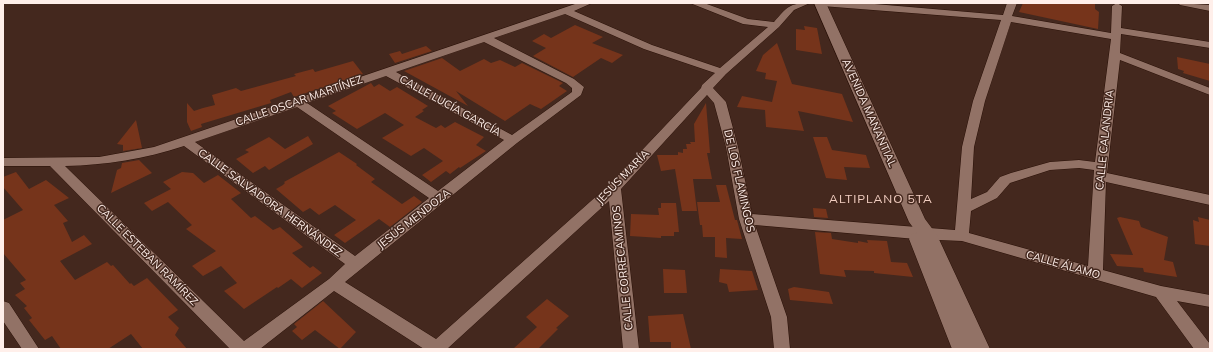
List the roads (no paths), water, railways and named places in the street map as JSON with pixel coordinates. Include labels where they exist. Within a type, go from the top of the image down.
[{"type":"street","name":"CALLE OSCAR MARTÍNEZ","points":[[3,162],[99,161],[156,151],[587,3]]},
{"type":"street","points":[[695,3],[746,22],[776,25]]},
{"type":"street","points":[[714,11],[722,3]]},
{"type":"street","name":"JESÚS MARÍA","points":[[437,349],[614,188],[706,87],[776,25],[791,8],[805,3]]},
{"type":"street","points":[[821,3],[897,6],[1008,18],[1210,45]]},
{"type":"street","name":"AVENIDA MANANTIAL","points":[[821,3],[921,230],[980,349]]},
{"type":"street","points":[[962,236],[968,147],[979,101],[1012,3]]},
{"type":"street","points":[[1184,3],[1210,8]]},
{"type":"street","name":"CALLE CALANDRIA","points":[[1095,274],[1100,172],[1115,55],[1117,6]]},
{"type":"street","points":[[565,10],[648,47],[722,72]]},
{"type":"street","name":"JESÚS MENDOZA","points":[[247,349],[334,283],[355,264],[440,199],[513,140],[577,93],[578,87],[570,81],[485,38]]},
{"type":"street","points":[[1115,55],[1210,92]]},
{"type":"street","name":"CALLE LUCÍA GARCÍA","points":[[386,71],[513,140]]},
{"type":"street","name":"DE LOS FLAMINGOS","points":[[706,87],[720,102],[732,147],[746,219],[780,317],[782,349]]},
{"type":"street","points":[[298,102],[440,199]]},
{"type":"street","name":"CALLE SALVADORA HERNÁNDEZ","points":[[186,141],[355,264]]},
{"type":"street","name":"CALLE ESTEBAN RAMÍREZ","points":[[54,162],[241,349]]},
{"type":"street","points":[[963,209],[992,194],[1005,180],[1050,166],[1079,164],[1100,172],[1210,200]]},
{"type":"street","name":"CALLE CORRECAMINOS","points":[[614,188],[631,349]]},
{"type":"street","name":"CALLE ÁLAMO","points":[[746,219],[921,230],[962,236],[1161,292],[1210,301]]},
{"type":"street","name":"AVENIDA MANANTIAL","points":[[921,230],[962,349]]},
{"type":"street","points":[[334,283],[437,349]]},
{"type":"street","points":[[1161,292],[1204,349]]},
{"type":"street","points":[[3,308],[31,349]]},
{"type":"district","name":"ALTIPLANO 5TA","points":[[881,199]]}]
